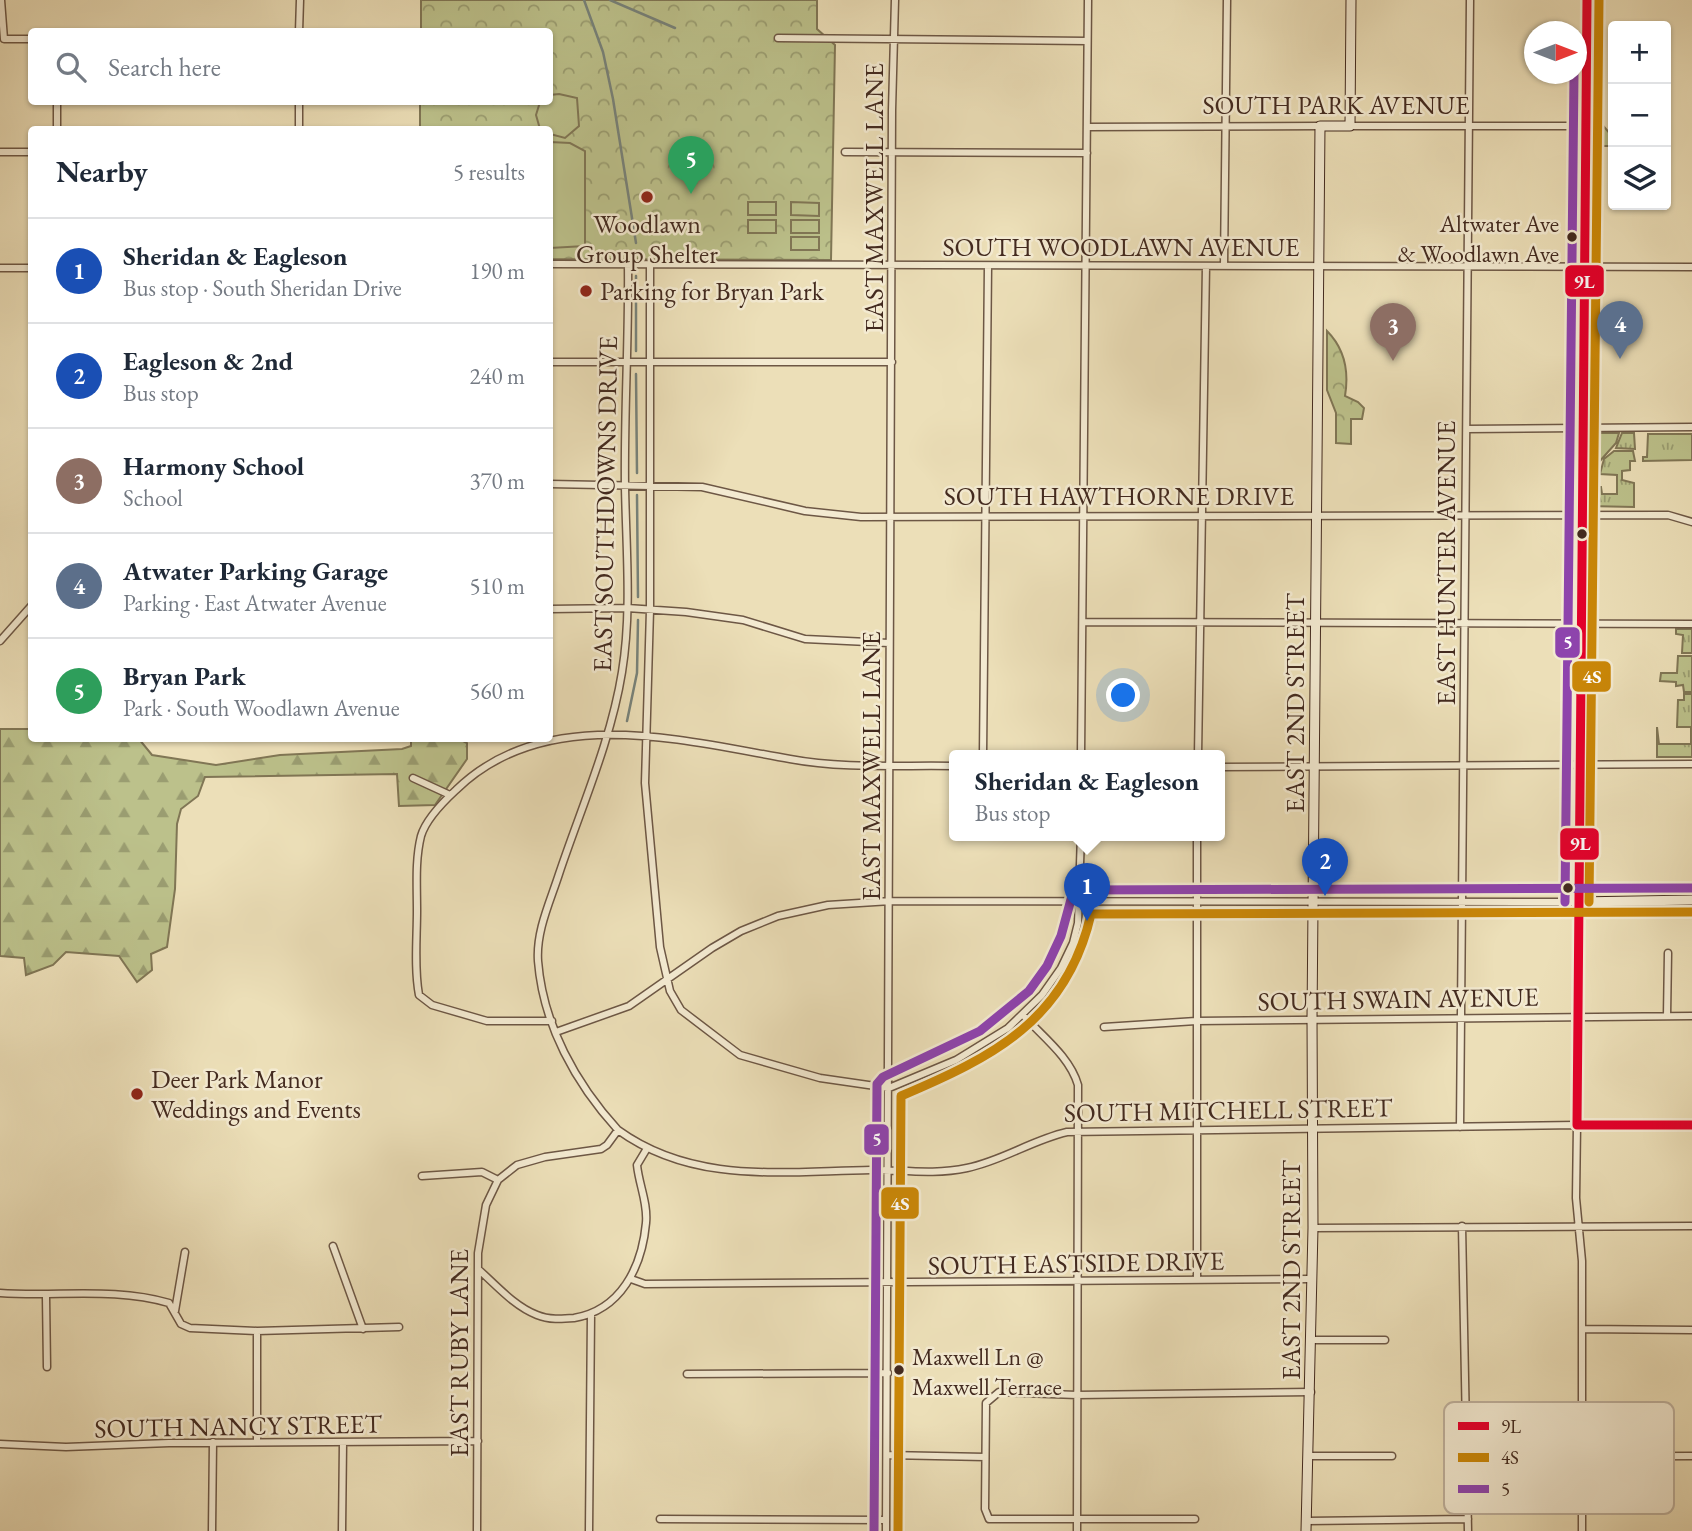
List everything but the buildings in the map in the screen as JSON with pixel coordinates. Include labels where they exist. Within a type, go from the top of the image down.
[{"type":"main road","points":[[1577,1125],[1587,0]]},
{"type":"main road","name":"SOUTH MITCHELL STREET","points":[[1577,1125],[1692,1125]]},
{"type":"street","points":[[1,0],[4,39],[28,39]]},
{"type":"street","points":[[299,28],[300,0]]},
{"type":"street","name":"EAST MAXWELL LANE","points":[[886,1531],[891,901],[889,643],[893,515],[892,151],[895,0]]},
{"type":"street","points":[[1082,750],[1088,0]]},
{"type":"street","points":[[1224,265],[1227,0]]},
{"type":"street","points":[[1350,0],[1350,126]]},
{"type":"street","name":"EAST HUNTER AVENUE","points":[[1460,1127],[1470,0]]},
{"type":"street","points":[[778,38],[1087,41]]},
{"type":"street","points":[[57,105],[57,126]]},
{"type":"street","points":[[299,105],[299,126]]},
{"type":"street","name":"EAST 2ND STREET","points":[[1306,1526],[1310,1456],[1313,1228],[1312,1019],[1320,126]]},
{"type":"street","name":"SOUTH PARK AVENUE","points":[[1087,127],[1586,126]]},
{"type":"street","points":[[0,152],[28,152]]},
{"type":"street","points":[[845,152],[1087,153]]},
{"type":"street","name":"SOUTH WOODLAWN AVENUE","points":[[553,264],[1692,267]]},
{"type":"street","name":"EAST SOUTHDOWNS DRIVE","points":[[618,1130],[578,1079],[556,1032],[540,973],[539,940],[606,735],[622,672],[627,608],[625,483],[628,264]]},
{"type":"street","points":[[650,265],[650,610],[645,737],[648,826],[657,929],[674,1000],[687,1016],[740,1055],[820,1078],[890,1088],[974,1051],[1023,1014],[1053,981],[1068,955],[1076,933],[1081,902],[1081,841]]},
{"type":"street","points":[[983,750],[988,266]]},
{"type":"street","points":[[1198,750],[1206,266]]},
{"type":"street","points":[[0,268],[28,268]]},
{"type":"street","points":[[553,362],[892,362]]},
{"type":"street","points":[[1467,429],[1692,426]]},
{"type":"street","name":"SOUTH HAWTHORNE DRIVE","points":[[553,484],[650,484],[736,492],[829,515],[1466,513],[1668,515],[1692,522]]},
{"type":"street","points":[[553,609],[650,610],[743,620],[805,639],[889,643]]},
{"type":"street","points":[[0,641],[28,610]]},
{"type":"street","points":[[1084,622],[1692,624]]},
{"type":"street","points":[[553,742],[606,735],[645,737],[702,742],[791,760],[848,765],[949,766]]},
{"type":"street","points":[[550,742],[526,745],[475,771],[450,795],[428,822],[419,846],[417,976],[422,999],[432,1006],[501,1023],[552,1021]]},
{"type":"street","points":[[1225,767],[1692,764]]},
{"type":"street","points":[[413,778],[450,795]]},
{"type":"street","points":[[1196,841],[1197,1280]]},
{"type":"street","points":[[556,1032],[629,1006],[741,931],[778,916],[828,905],[891,901],[1462,903],[1692,900]]},
{"type":"street","points":[[1667,1016],[1668,953]]},
{"type":"street","points":[[1023,1014],[1074,1071],[1078,1086],[1077,1531]]},
{"type":"street","name":"SOUTH SWAIN AVENUE","points":[[1104,1027],[1196,1021],[1692,1016]]},
{"type":"street","points":[[1577,1125],[1578,1226],[1582,1261],[1581,1402]]},
{"type":"street","name":"SOUTH MITCHELL STREET","points":[[618,1130],[646,1150],[712,1170],[889,1170],[921,1173],[965,1169],[1046,1138],[1079,1132],[1577,1125]]},
{"type":"street","points":[[422,1176],[482,1172],[498,1180],[517,1165],[545,1157],[600,1149],[607,1145],[618,1130]]},
{"type":"street","points":[[478,1269],[516,1303],[538,1316],[562,1319],[591,1314],[613,1300],[631,1279],[646,1224],[637,1165],[646,1150]]},
{"type":"street","name":"EAST RUBY LANE","points":[[477,1531],[478,1269],[482,1216],[498,1180]]},
{"type":"street","points":[[1462,1226],[1467,1402]]},
{"type":"street","points":[[1313,1228],[1692,1226]]},
{"type":"street","points":[[333,1246],[363,1329]]},
{"type":"street","points":[[175,1311],[185,1252]]},
{"type":"street","name":"SOUTH EASTSIDE DRIVE","points":[[631,1279],[645,1284],[888,1284],[1312,1279]]},
{"type":"street","points":[[0,1293],[46,1297],[133,1295],[169,1303],[181,1324],[186,1327],[257,1331],[399,1327]]},
{"type":"street","points":[[46,1297],[47,1367]]},
{"type":"street","points":[[589,1531],[591,1314]]},
{"type":"street","points":[[1582,1329],[1692,1330]]},
{"type":"street","points":[[257,1331],[257,1442]]},
{"type":"street","points":[[1311,1340],[1385,1340]]},
{"type":"street","points":[[687,1374],[888,1373]]},
{"type":"street","points":[[1195,1519],[989,1519],[985,1509],[985,1408],[995,1394],[1311,1392]]},
{"type":"street","name":"SOUTH NANCY STREET","points":[[0,1444],[66,1447],[213,1442],[478,1441]]},
{"type":"street","points":[[212,1531],[213,1442]]},
{"type":"street","points":[[342,1531],[343,1443]]},
{"type":"street","points":[[887,1455],[985,1457]]},
{"type":"street","points":[[1310,1456],[1392,1455]]},
{"type":"street","points":[[1674,1457],[1692,1457]]},
{"type":"street","points":[[1468,1514],[1468,1531]]},
{"type":"street","points":[[1306,1526],[1468,1519]]},
{"type":"street","points":[[660,1520],[886,1520]]},
{"type":"green space","points":[[421,0],[817,0],[817,29],[835,45],[831,260],[553,259],[553,126],[420,126],[420,105],[553,105],[553,28],[421,28]]},
{"type":"green space","points":[[1596,0],[1601,0],[1603,28],[1600,119],[1595,119]]},
{"type":"green space","points":[[553,95],[577,98],[579,126],[565,138],[553,135],[553,126],[539,126],[536,115],[539,105],[553,105]]},
{"type":"green space","points":[[1595,122],[1600,122],[1608,131],[1608,146],[1594,146]]},
{"type":"green space","points":[[553,142],[570,143],[585,151],[585,246],[553,248]]},
{"type":"green space","points":[[748,202],[776,202],[776,215],[748,215]]},
{"type":"green space","points":[[791,202],[819,203],[819,216],[791,215]]},
{"type":"green space","points":[[748,220],[776,220],[776,233],[748,233]]},
{"type":"green space","points":[[791,220],[819,220],[819,233],[791,233]]},
{"type":"green space","points":[[791,237],[819,237],[819,250],[791,250]]},
{"type":"green space","points":[[1327,331],[1342,353],[1346,378],[1345,396],[1364,408],[1362,419],[1351,419],[1351,444],[1336,443],[1336,413],[1327,390]]},
{"type":"green space","points":[[1589,433],[1619,433],[1616,443],[1599,462],[1596,486],[1588,486]]},
{"type":"green space","points":[[1622,433],[1634,433],[1635,449],[1616,448]]},
{"type":"green space","points":[[1648,434],[1692,434],[1692,460],[1643,461],[1643,457],[1647,457]]},
{"type":"green space","points":[[1614,451],[1633,451],[1635,461],[1630,461],[1630,470],[1622,471],[1622,480],[1634,483],[1634,507],[1588,506],[1588,487],[1601,487],[1602,494],[1617,494],[1617,475],[1600,474],[1604,459]]},
{"type":"green space","points":[[1676,629],[1692,629],[1692,653],[1682,653],[1683,635],[1676,634]]},
{"type":"green space","points":[[1678,656],[1692,656],[1692,692],[1684,692],[1683,685],[1676,686],[1676,682],[1660,681],[1661,673],[1677,673]]},
{"type":"green space","points":[[1684,694],[1692,694],[1692,757],[1657,757],[1657,727],[1659,744],[1691,744],[1691,727],[1677,727],[1678,700],[1684,700]]},
{"type":"green space","points":[[0,729],[28,729],[28,742],[141,742],[152,755],[216,765],[280,755],[402,749],[411,746],[411,742],[467,743],[467,759],[435,805],[399,806],[397,774],[205,777],[198,796],[181,809],[177,824],[175,889],[167,947],[151,954],[152,970],[137,982],[119,956],[66,952],[53,965],[26,975],[24,958],[0,956]]},
{"type":"waterway","points":[[584,0],[603,52],[636,243]]},
{"type":"waterway","points":[[610,0],[675,28]]},
{"type":"waterway","points":[[636,276],[636,351]]},
{"type":"waterway","points":[[636,374],[637,473]]},
{"type":"waterway","points":[[637,495],[638,597]]},
{"type":"waterway","points":[[627,721],[637,673],[638,620]]},
{"type":"transit line","name":"9L","points":[[1577,1125],[1587,0]]},
{"type":"transit line","name":"4S","points":[[1589,902],[1599,0]]},
{"type":"transit line","name":"5","points":[[1565,902],[1574,84]]},
{"type":"transit line","name":"5","points":[[874,1531],[877,1084],[883,1077],[980,1031],[1029,991],[1047,966],[1061,936],[1073,892],[1692,888]]},
{"type":"transit line","name":"4S","points":[[898,1531],[901,1096],[966,1066],[995,1049],[1045,1008],[1064,982],[1080,951],[1091,914],[1692,912]]},
{"type":"transit line","name":"9L","points":[[1577,1125],[1692,1125]]},
{"type":"place","name":"Bryan Park","points":[[691,194]]},
{"type":"place","name":"Woodlawn Group Shelter","points":[[647,197]]},
{"type":"place","name":"Altwater Ave & Woodlawn Ave","points":[[1572,237]]},
{"type":"place","name":"Parking for Bryan Park","points":[[586,291]]},
{"type":"place","name":"Atwater Parking Garage","points":[[1620,359]]},
{"type":"place","name":"Harmony School","points":[[1393,361]]},
{"type":"place","name":"Eagleson & 2nd","points":[[1325,896]]},
{"type":"place","name":"Sheridan & Eagleson","points":[[1087,921]]},
{"type":"place","name":"Deer Park Manor Weddings and Events","points":[[137,1094]]},
{"type":"place","name":"Maxwell Ln @ Maxwell Terrace","points":[[899,1370]]}]
